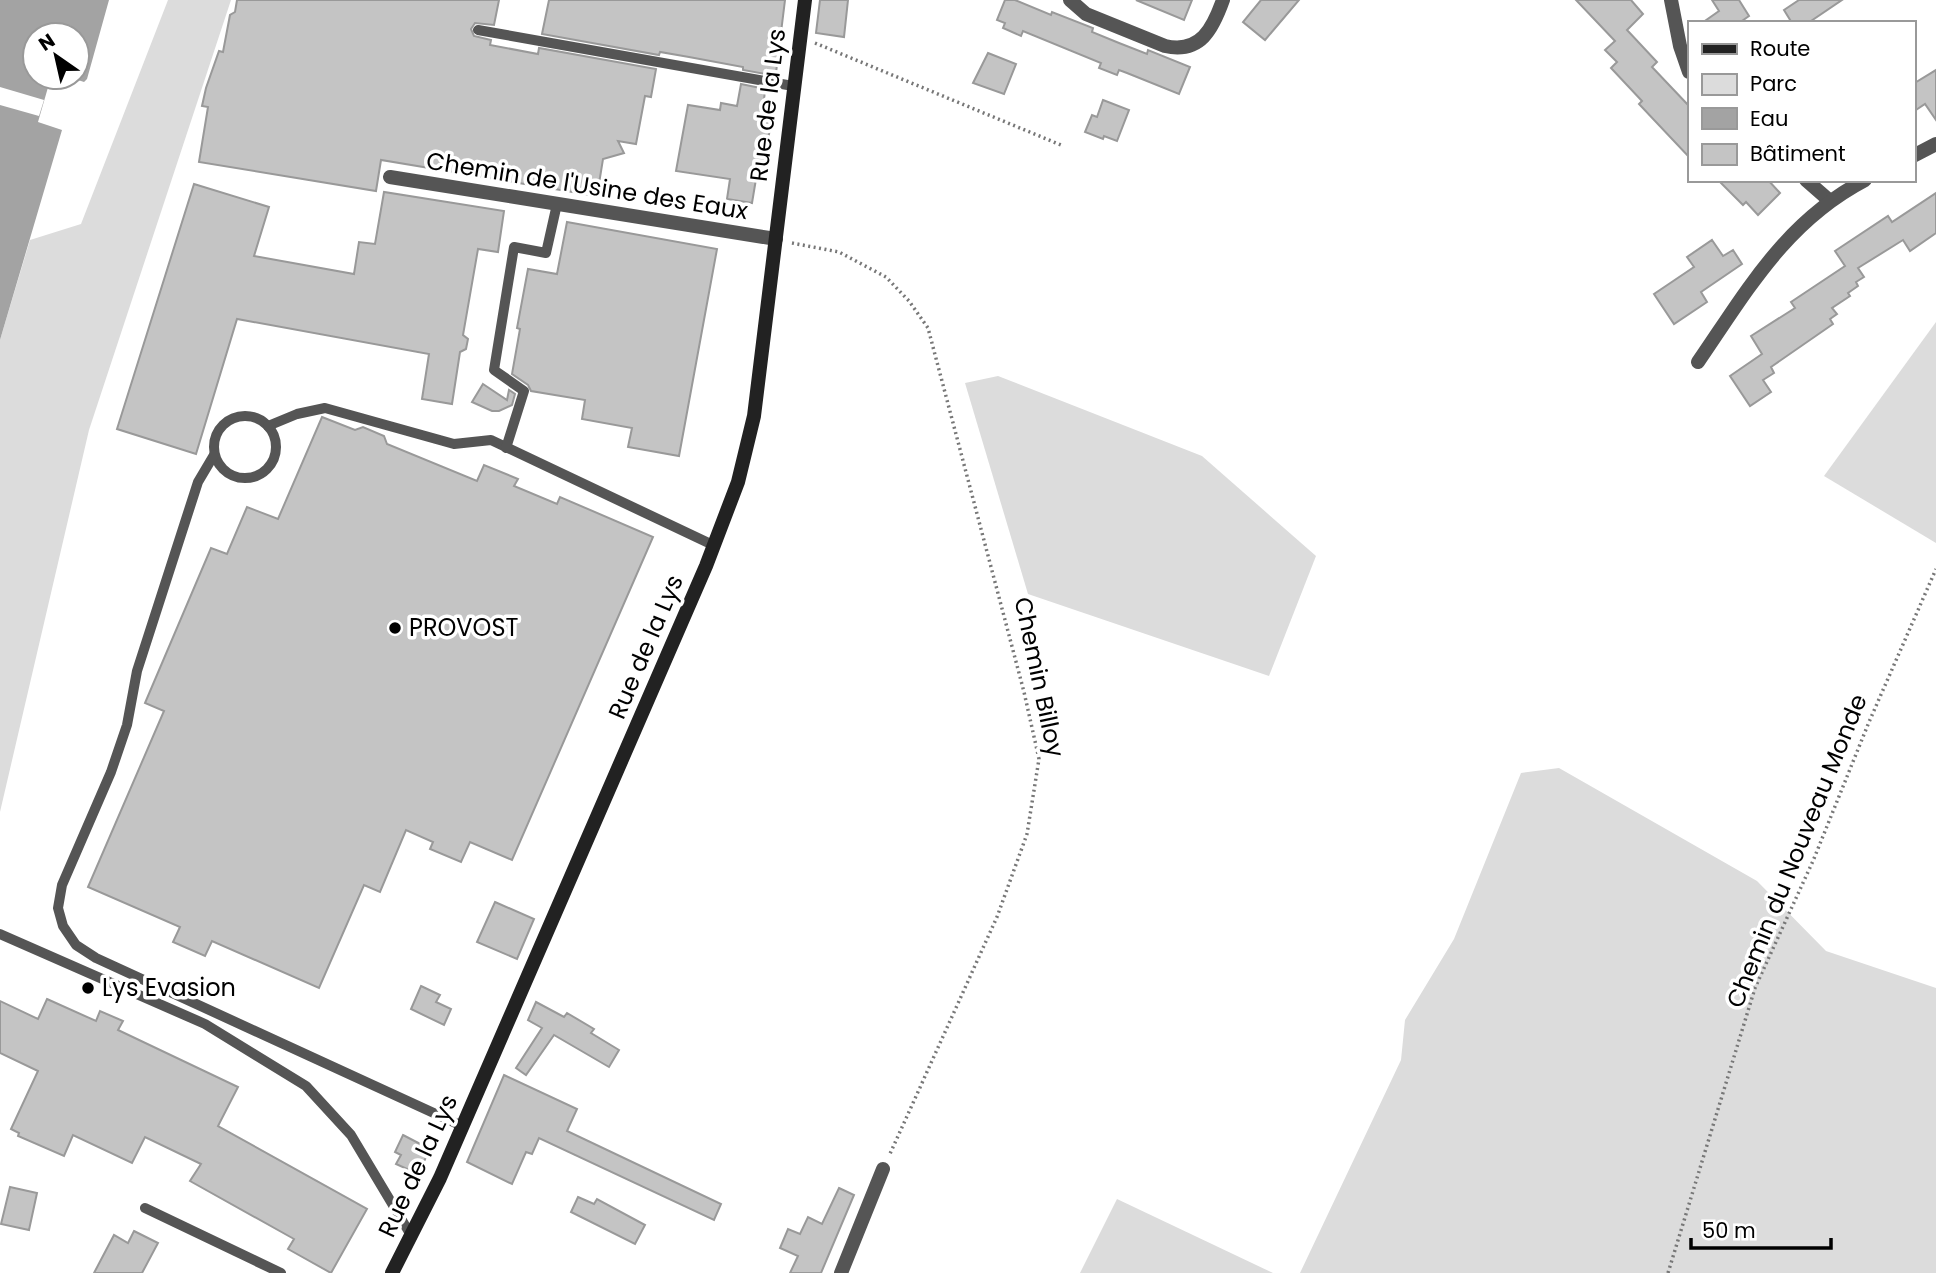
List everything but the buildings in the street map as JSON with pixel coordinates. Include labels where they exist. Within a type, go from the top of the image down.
[{"type":"main road","name":"Rue de la Lys","points":[[392,1273],[412,1237],[462,1126],[715,546],[741,474],[754,416],[804,0]]},
{"type":"street","points":[[1070,0],[1090,16],[1165,46],[1177,48],[1190,45],[1206,35],[1216,20],[1223,0]]},
{"type":"street","points":[[1671,0],[1680,46],[1688,69]]},
{"type":"street","points":[[1915,155],[1936,144]]},
{"type":"street","name":"Chemin de l'Usine des Eaux","points":[[390,177],[776,239]]},
{"type":"street","points":[[1808,182],[1830,201]]},
{"type":"street","points":[[1698,362],[1785,240],[1830,201],[1861,182]]},
{"type":"street","points":[[841,1273],[883,1169]]},
{"type":"lane","points":[[478,30],[793,86]]},
{"type":"lane","points":[[506,447],[524,391],[494,370],[514,247],[546,253],[557,204]]},
{"type":"lane","points":[[268,426],[297,414],[325,408],[454,443],[491,440],[715,546]]},
{"type":"lane","points":[[239,416],[250,416],[268,426],[276,444],[275,454],[271,464],[255,477],[245,478],[226,472],[219,465],[214,445],[221,426],[239,416]]},
{"type":"lane","points":[[215,455],[198,482],[137,671],[127,725],[111,772],[62,885],[58,908],[63,926],[76,944],[96,958],[462,1126]]},
{"type":"lane","points":[[0,934],[205,1024],[306,1086],[351,1135],[412,1237]]},
{"type":"lane","points":[[145,1208],[281,1273]]},
{"type":"path","points":[[800,37],[1061,145]]},
{"type":"path","name":"Chemin Billoy","points":[[776,239],[839,252],[886,277],[909,301],[928,328],[1024,692],[1038,759],[1027,834],[997,917],[883,1169]]},
{"type":"path","name":"Chemin du Nouveau Monde","points":[[1668,1273],[1755,988],[1813,861],[1868,722],[1936,569]]},
{"type":"green space","points":[[168,0],[231,0],[89,430],[0,812],[0,340],[30,240],[81,224]]},
{"type":"green space","points":[[1936,322],[1936,543],[1824,476]]},
{"type":"green space","points":[[998,376],[1202,456],[1316,556],[1269,676],[1028,594],[965,383]]},
{"type":"green space","points":[[1559,768],[1757,881],[1826,951],[1936,988],[1936,1273],[1300,1273],[1401,1060],[1405,1020],[1454,939],[1521,773]]},
{"type":"green space","points":[[1117,1199],[1273,1273],[1080,1273]]},
{"type":"water","points":[[0,0],[109,0],[91,65],[91,21],[21,21],[21,91],[47,91],[38,122],[62,130],[0,340]]},
{"type":"pier","points":[[0,87],[44,100],[39,116],[0,105]]},
{"type":"place","name":"PROVOST","points":[[395,628]]},
{"type":"place","name":"Lys Evasion","points":[[88,988]]}]
